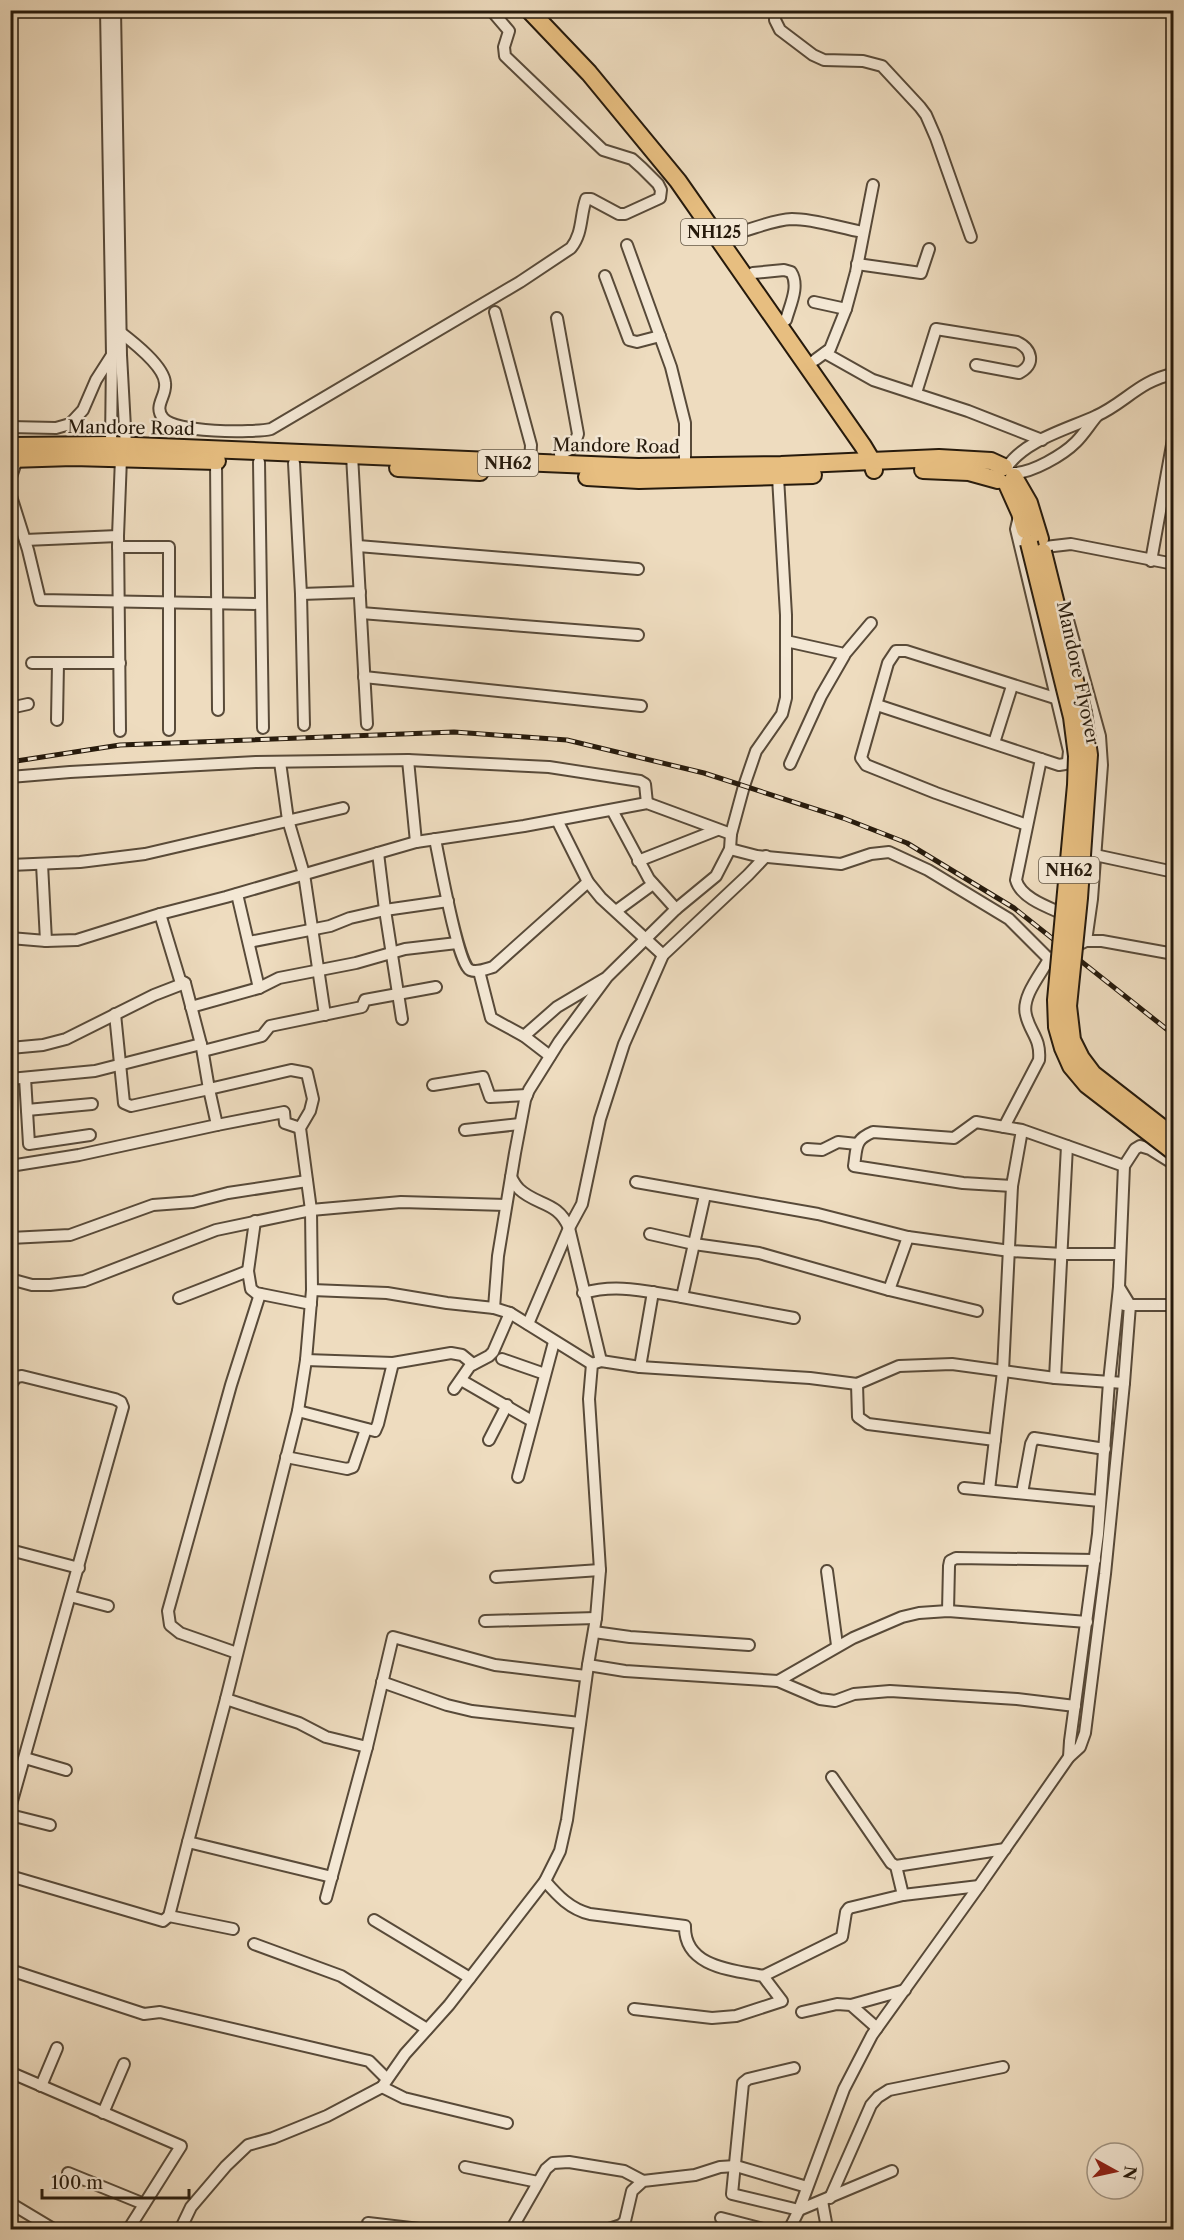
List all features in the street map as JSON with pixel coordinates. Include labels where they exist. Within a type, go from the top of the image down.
[{"type":"highway","name":"NH125","points":[[529,10],[589,74],[678,181],[880,466]]},
{"type":"highway","name":"NH125","points":[[542,10],[659,142],[728,235],[786,320],[820,357],[880,466]]},
{"type":"highway","name":"Mandore Road","points":[[119,450],[216,461],[294,463],[353,461],[563,466],[880,466]]},
{"type":"highway","name":"Mandore Road","points":[[13,455],[119,450],[353,461],[639,480],[777,477],[880,466]]},
{"type":"highway","name":"NH62","points":[[880,466],[1007,475],[1024,508]]},
{"type":"highway","name":"Mandore Flyover","points":[[1024,508],[1038,543],[1083,713],[1089,755],[1082,865],[1068,1006],[1071,1040],[1093,1074],[1173,1137]]},
{"type":"highway","name":"Mandore Flyover","points":[[1038,543],[1072,717],[1077,756],[1056,1000],[1057,1027],[1071,1066],[1087,1085],[1173,1152]]},
{"type":"street","points":[[106,10],[112,355],[117,381]]},
{"type":"street","points":[[116,10],[120,332],[117,381],[120,731]]},
{"type":"street","points":[[120,332],[144,351],[164,378],[166,384],[159,410],[162,418],[170,424],[210,430],[260,431],[271,429],[520,282],[571,248],[577,241],[585,201],[588,198],[619,214],[625,214],[660,198],[661,190],[658,183],[642,168],[632,159],[603,150],[505,56],[504,47],[509,31],[491,10]]},
{"type":"street","points":[[775,10],[775,20],[780,30],[813,55],[824,60],[863,61],[882,66],[920,107],[936,138],[971,237]]},
{"type":"street","points":[[820,357],[830,350],[846,309],[873,185]]},
{"type":"street","points":[[728,235],[792,219],[863,232]]},
{"type":"street","points":[[627,245],[671,367],[685,423],[685,467]]},
{"type":"street","points":[[857,264],[921,273],[929,249]]},
{"type":"street","points":[[753,273],[784,270],[791,272],[795,278],[795,288],[786,320]]},
{"type":"street","points":[[605,276],[629,340],[637,342],[660,336]]},
{"type":"street","points":[[814,302],[846,309]]},
{"type":"street","points":[[495,312],[531,445],[530,464]]},
{"type":"street","points":[[557,318],[578,434],[573,448],[561,454],[563,466]]},
{"type":"street","points":[[916,393],[936,329],[1017,342],[1026,346],[1030,353],[1029,363],[1025,370],[1019,373],[976,365]]},
{"type":"street","points":[[10,427],[56,428],[70,424],[83,410],[101,370],[112,355]]},
{"type":"street","points":[[820,357],[873,380],[998,422],[1042,440]]},
{"type":"street","points":[[1097,416],[1076,442],[1064,451],[1032,470],[1007,475],[1014,458],[1042,440],[1071,425],[1097,416],[1148,382],[1173,374]]},
{"type":"street","points":[[1151,561],[1173,434]]},
{"type":"street","points":[[10,480],[13,455]]},
{"type":"street","points":[[216,461],[218,710]]},
{"type":"street","points":[[353,461],[367,724]]},
{"type":"street","points":[[259,462],[262,728]]},
{"type":"street","points":[[294,463],[301,594],[304,725]]},
{"type":"street","points":[[524,1036],[557,1007],[607,977],[647,941],[676,909],[716,876],[733,849],[731,834],[756,751],[782,714],[786,698],[786,641],[777,477]]},
{"type":"street","points":[[10,493],[40,600],[261,604]]},
{"type":"street","points":[[877,705],[1059,765],[1065,764],[1068,760],[1069,751],[1058,699],[1016,530],[1024,508]]},
{"type":"street","points":[[25,540],[118,542],[168,547],[169,730]]},
{"type":"street","points":[[1086,941],[1101,794],[1100,736],[1084,675],[1038,543],[1071,544],[1173,564]]},
{"type":"street","points":[[358,546],[638,569]]},
{"type":"street","points":[[301,594],[360,592]]},
{"type":"street","points":[[361,613],[638,635]]},
{"type":"street","points":[[790,764],[842,654],[872,622]]},
{"type":"street","points":[[786,641],[842,654]]},
{"type":"street","points":[[1027,825],[936,793],[862,763],[861,758],[888,663],[896,651],[906,651],[1058,699]]},
{"type":"street","points":[[32,663],[120,663]]},
{"type":"street","points":[[57,720],[58,663]]},
{"type":"street","points":[[364,677],[641,705]]},
{"type":"street","points":[[994,743],[1012,686]]},
{"type":"street","points":[[10,708],[28,704]]},
{"type":"street","points":[[1041,759],[1016,873],[1017,885],[1033,899],[1088,926]]},
{"type":"street","points":[[408,760],[416,842]]},
{"type":"street","points":[[10,777],[280,762],[408,760],[549,767],[630,779],[645,784],[646,803]]},
{"type":"street","points":[[280,762],[288,820],[304,874],[325,1014]]},
{"type":"street","points":[[10,938],[46,941],[77,940],[160,914],[416,842],[557,820],[646,803],[731,834]]},
{"type":"street","points":[[10,865],[80,862],[145,854],[343,808]]},
{"type":"street","points":[[612,810],[638,861],[653,884],[676,909]]},
{"type":"street","points":[[557,820],[588,882],[663,955]]},
{"type":"street","points":[[638,861],[717,830]]},
{"type":"street","points":[[435,839],[457,943],[464,965],[470,970],[479,971],[493,967],[588,882]]},
{"type":"street","points":[[733,849],[761,856],[841,864],[871,854],[889,852],[928,870],[1009,919],[1049,959]]},
{"type":"street","points":[[378,853],[402,1019]]},
{"type":"street","points":[[1095,855],[1173,872]]},
{"type":"street","points":[[528,1324],[571,1224],[582,1204],[600,1119],[624,1044],[663,955],[739,884],[761,856]]},
{"type":"street","points":[[42,864],[46,941]]},
{"type":"street","points":[[616,911],[653,884]]},
{"type":"street","points":[[237,894],[259,988]]},
{"type":"street","points":[[249,942],[312,930],[385,910],[448,901]]},
{"type":"street","points":[[160,914],[180,980],[185,983],[202,1048],[217,1125]]},
{"type":"street","points":[[1004,1127],[1039,1060],[1040,1049],[1026,1015],[1026,1002],[1049,959],[1086,941],[1102,941],[1173,954]]},
{"type":"street","points":[[191,1007],[259,988],[279,978],[356,963],[405,949],[457,943]]},
{"type":"street","points":[[479,971],[489,1015],[524,1036],[550,1056]]},
{"type":"street","points":[[494,1308],[498,1256],[527,1095],[550,1056],[607,977]]},
{"type":"street","points":[[10,1048],[43,1045],[66,1039],[154,995],[185,983]]},
{"type":"street","points":[[10,1079],[95,1071],[262,1036],[270,1026],[362,1007],[365,1000],[436,987]]},
{"type":"street","points":[[10,1876],[158,1920],[169,1916],[298,1411],[306,1360],[312,1290],[311,1210],[300,1128],[314,1099],[307,1073],[291,1070],[128,1105],[124,1103],[115,1014]]},
{"type":"street","points":[[433,1085],[483,1077],[490,1097],[527,1095]]},
{"type":"street","points":[[26,1078],[30,1144],[90,1135]]},
{"type":"street","points":[[27,1110],[92,1104]]},
{"type":"street","points":[[10,1166],[79,1155],[284,1112],[285,1123],[300,1128]]},
{"type":"street","points":[[1012,1186],[963,1183],[854,1166],[857,1144],[862,1137],[873,1132],[954,1138],[976,1122],[1022,1130],[1124,1166]]},
{"type":"street","points":[[465,1130],[520,1124]]},
{"type":"street","points":[[989,1490],[1003,1371],[1012,1186],[1022,1130]]},
{"type":"street","points":[[807,1149],[822,1150],[838,1142],[857,1144]]},
{"type":"street","points":[[1055,1378],[1067,1146]]},
{"type":"street","points":[[1069,1756],[1095,1560],[1109,1382],[1118,1305],[1124,1166],[1135,1149],[1140,1146],[1150,1149],[1173,1164]]},
{"type":"street","points":[[180,2229],[191,2207],[226,2166],[248,2145],[273,2138],[327,2116],[384,2083],[547,1883],[560,1851],[597,1633],[600,1570],[589,1399],[599,1362],[587,1292],[571,1224],[548,1204],[519,1189],[511,1177]]},
{"type":"street","points":[[10,1238],[70,1235],[160,1203],[193,1202],[228,1193],[307,1181]]},
{"type":"street","points":[[636,1182],[818,1214],[908,1237],[1010,1251],[1120,1254]]},
{"type":"street","points":[[682,1297],[705,1195]]},
{"type":"street","points":[[10,1279],[32,1285],[84,1281],[216,1230],[311,1210],[401,1202],[506,1205]]},
{"type":"street","points":[[255,1221],[248,1271],[251,1289],[260,1294],[311,1304]]},
{"type":"street","points":[[650,1234],[694,1244],[759,1253],[889,1290],[977,1311]]},
{"type":"street","points":[[889,1290],[908,1237]]},
{"type":"street","points":[[179,1298],[248,1271]]},
{"type":"street","points":[[587,1292],[604,1287],[619,1287],[794,1318]]},
{"type":"street","points":[[789,2229],[799,2210],[844,2089],[877,2028],[1069,1756],[1080,1747],[1085,1733],[1106,1563],[1130,1305],[1119,1287]]},
{"type":"street","points":[[312,1290],[387,1293],[494,1308],[528,1324],[554,1342],[599,1362],[640,1367],[810,1378],[857,1384],[899,1366],[951,1365],[1055,1378],[1124,1383]]},
{"type":"street","points":[[640,1367],[653,1292]]},
{"type":"street","points":[[237,1653],[180,1633],[170,1625],[168,1611],[231,1385],[260,1294]]},
{"type":"street","points":[[1118,1305],[1173,1305]]},
{"type":"street","points":[[510,1314],[493,1352],[473,1364],[458,1384],[507,1405],[532,1421]]},
{"type":"street","points":[[518,1477],[554,1342]]},
{"type":"street","points":[[306,1360],[393,1363],[451,1353],[462,1355],[473,1364]]},
{"type":"street","points":[[502,1359],[545,1374]]},
{"type":"street","points":[[298,1411],[373,1431],[376,1429],[393,1363]]},
{"type":"street","points":[[10,1386],[16,1377],[22,1376],[115,1400],[121,1402],[123,1407],[10,1808]]},
{"type":"street","points":[[857,1384],[858,1417],[868,1424],[995,1440]]},
{"type":"street","points":[[489,1440],[507,1405]]},
{"type":"street","points":[[285,1457],[347,1469],[353,1467],[366,1429]]},
{"type":"street","points":[[1022,1493],[1034,1438],[1105,1449]]},
{"type":"street","points":[[964,1488],[1100,1501]]},
{"type":"street","points":[[10,1550],[79,1568]]},
{"type":"street","points":[[948,1611],[949,1566],[950,1561],[956,1558],[1095,1560]]},
{"type":"street","points":[[496,1577],[600,1570]]},
{"type":"street","points":[[827,1571],[837,1645]]},
{"type":"street","points":[[70,1596],[108,1606]]},
{"type":"street","points":[[778,1682],[837,1645],[902,1617],[948,1611],[1087,1622]]},
{"type":"street","points":[[484,1621],[596,1618]]},
{"type":"street","points":[[597,1633],[748,1645]]},
{"type":"street","points":[[326,1898],[367,1747],[393,1637],[495,1665],[625,1671],[778,1682],[820,1699],[835,1701],[854,1694],[890,1691],[1017,1699],[1075,1706]]},
{"type":"street","points":[[382,1682],[447,1705],[472,1711],[580,1723]]},
{"type":"street","points":[[226,1699],[299,1723],[326,1737],[367,1747]]},
{"type":"street","points":[[25,1758],[66,1770]]},
{"type":"street","points":[[832,1778],[891,1863],[896,1866],[1005,1849]]},
{"type":"street","points":[[10,1815],[50,1825]]},
{"type":"street","points":[[188,1842],[332,1877]]},
{"type":"street","points":[[896,1866],[903,1895]]},
{"type":"street","points":[[547,1883],[576,1911],[685,1926],[685,1937],[692,1953],[725,1969],[763,1976],[842,1937],[846,1912],[849,1908],[903,1895],[979,1886]]},
{"type":"street","points":[[169,1916],[232,1929]]},
{"type":"street","points":[[374,1920],[470,1978]]},
{"type":"street","points":[[254,1944],[341,1976],[427,2029]]},
{"type":"street","points":[[10,1970],[144,2013],[160,2012],[369,2061],[384,2083],[404,2098],[507,2123]]},
{"type":"street","points":[[634,2009],[712,2019],[736,2016],[782,2001],[763,1976]]},
{"type":"street","points":[[802,2012],[837,2004],[851,2005],[905,1990]]},
{"type":"street","points":[[851,2005],[877,2028]]},
{"type":"street","points":[[41,2086],[57,2048]]},
{"type":"street","points":[[103,2113],[124,2064]]},
{"type":"street","points":[[836,2229],[827,2228],[826,2199],[871,2105],[878,2097],[890,2090],[1003,2067]]},
{"type":"street","points":[[794,2068],[748,2079],[742,2084],[732,2194],[799,2210],[892,2171]]},
{"type":"street","points":[[14,2074],[181,2146],[128,2229]]},
{"type":"street","points":[[512,2229],[546,2169],[553,2163],[561,2162],[624,2171],[643,2181],[695,2175],[720,2167],[736,2166],[807,2187]]},
{"type":"street","points":[[465,2167],[538,2182]]},
{"type":"street","points":[[68,2173],[144,2204]]},
{"type":"street","points":[[606,2229],[621,2225],[625,2221],[632,2191],[643,2181]]},
{"type":"street","points":[[10,2203],[55,2229]]},
{"type":"street","points":[[721,2218],[767,2229]]},
{"type":"street","points":[[368,2223],[423,2229]]},
{"type":"railway","points":[[10,762],[120,745],[454,732],[567,740],[704,773],[843,818],[907,843],[1014,908],[1174,1035]]}]
